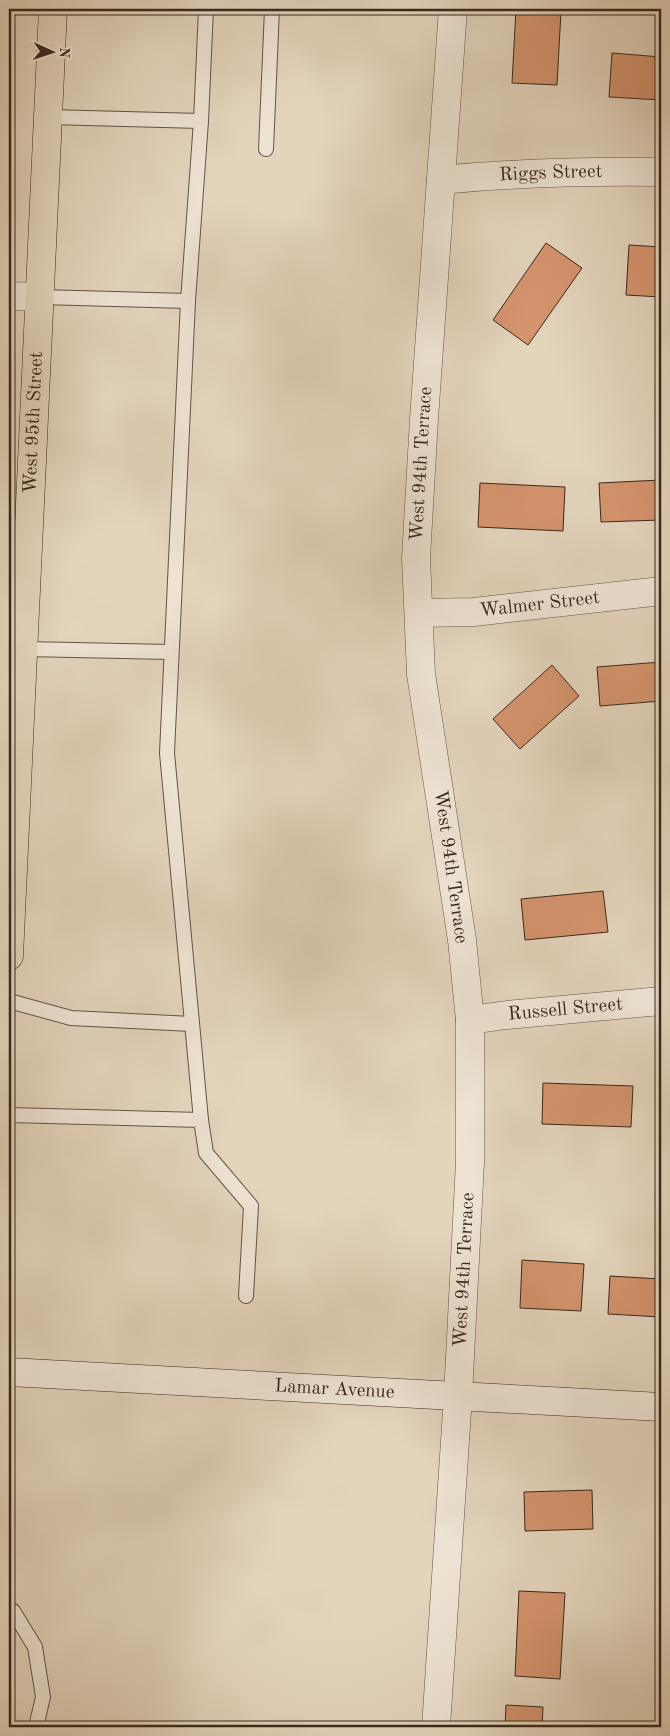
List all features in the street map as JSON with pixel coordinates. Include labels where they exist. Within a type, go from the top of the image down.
[{"type":"main road","name":"West 95th Street","points":[[9,956],[16,648],[40,297],[53,9]]},
{"type":"street","name":"West 94th Terrace","points":[[436,1727],[458,1396],[470,1162],[470,1020],[462,940],[421,674],[416,558],[453,9]]},
{"type":"street","name":"Riggs Street","points":[[441,180],[620,171],[661,172]]},
{"type":"street","points":[[9,296],[40,297]]},
{"type":"street","name":"Walmer Street","points":[[419,613],[474,612],[661,591]]},
{"type":"street","name":"Russell Street","points":[[470,1020],[661,1001]]},
{"type":"street","name":"Lamar Avenue","points":[[9,1372],[661,1407]]},
{"type":"lane","points":[[206,9],[201,121],[188,301],[167,753],[206,1153],[251,1206],[246,1296]]},
{"type":"lane","points":[[266,148],[272,9]]},
{"type":"lane","points":[[48,117],[201,121]]},
{"type":"lane","points":[[40,297],[188,301]]},
{"type":"lane","points":[[16,648],[171,652]]},
{"type":"lane","points":[[9,1001],[71,1018],[192,1024]]},
{"type":"lane","points":[[9,1115],[202,1120]]},
{"type":"lane","points":[[9,1608],[14,1611],[36,1647],[43,1697],[36,1727]]},
{"type":"building","points":[[516,9],[561,11],[557,85],[512,83]]},
{"type":"building","points":[[612,53],[661,57],[661,100],[609,97]]},
{"type":"building","points":[[546,243],[582,268],[528,345],[493,320]]},
{"type":"building","points":[[629,245],[661,247],[661,297],[626,295]]},
{"type":"building","points":[[661,480],[661,520],[601,522],[599,483]]},
{"type":"building","points":[[480,483],[565,487],[563,531],[478,527]]},
{"type":"building","points":[[661,662],[661,701],[600,706],[597,667]]},
{"type":"building","points":[[552,665],[579,696],[520,749],[493,719]]},
{"type":"building","points":[[603,891],[608,932],[525,940],[521,899]]},
{"type":"building","points":[[543,1083],[633,1086],[631,1127],[542,1124]]},
{"type":"building","points":[[522,1260],[584,1264],[581,1311],[520,1308]]},
{"type":"building","points":[[610,1276],[661,1279],[661,1317],[608,1314]]},
{"type":"building","points":[[592,1490],[593,1529],[525,1531],[524,1492]]},
{"type":"building","points":[[661,1490],[661,1535],[658,1535]]},
{"type":"building","points":[[519,1591],[565,1593],[560,1679],[515,1676]]},
{"type":"building","points":[[506,1705],[543,1707],[542,1727],[505,1727]]}]
